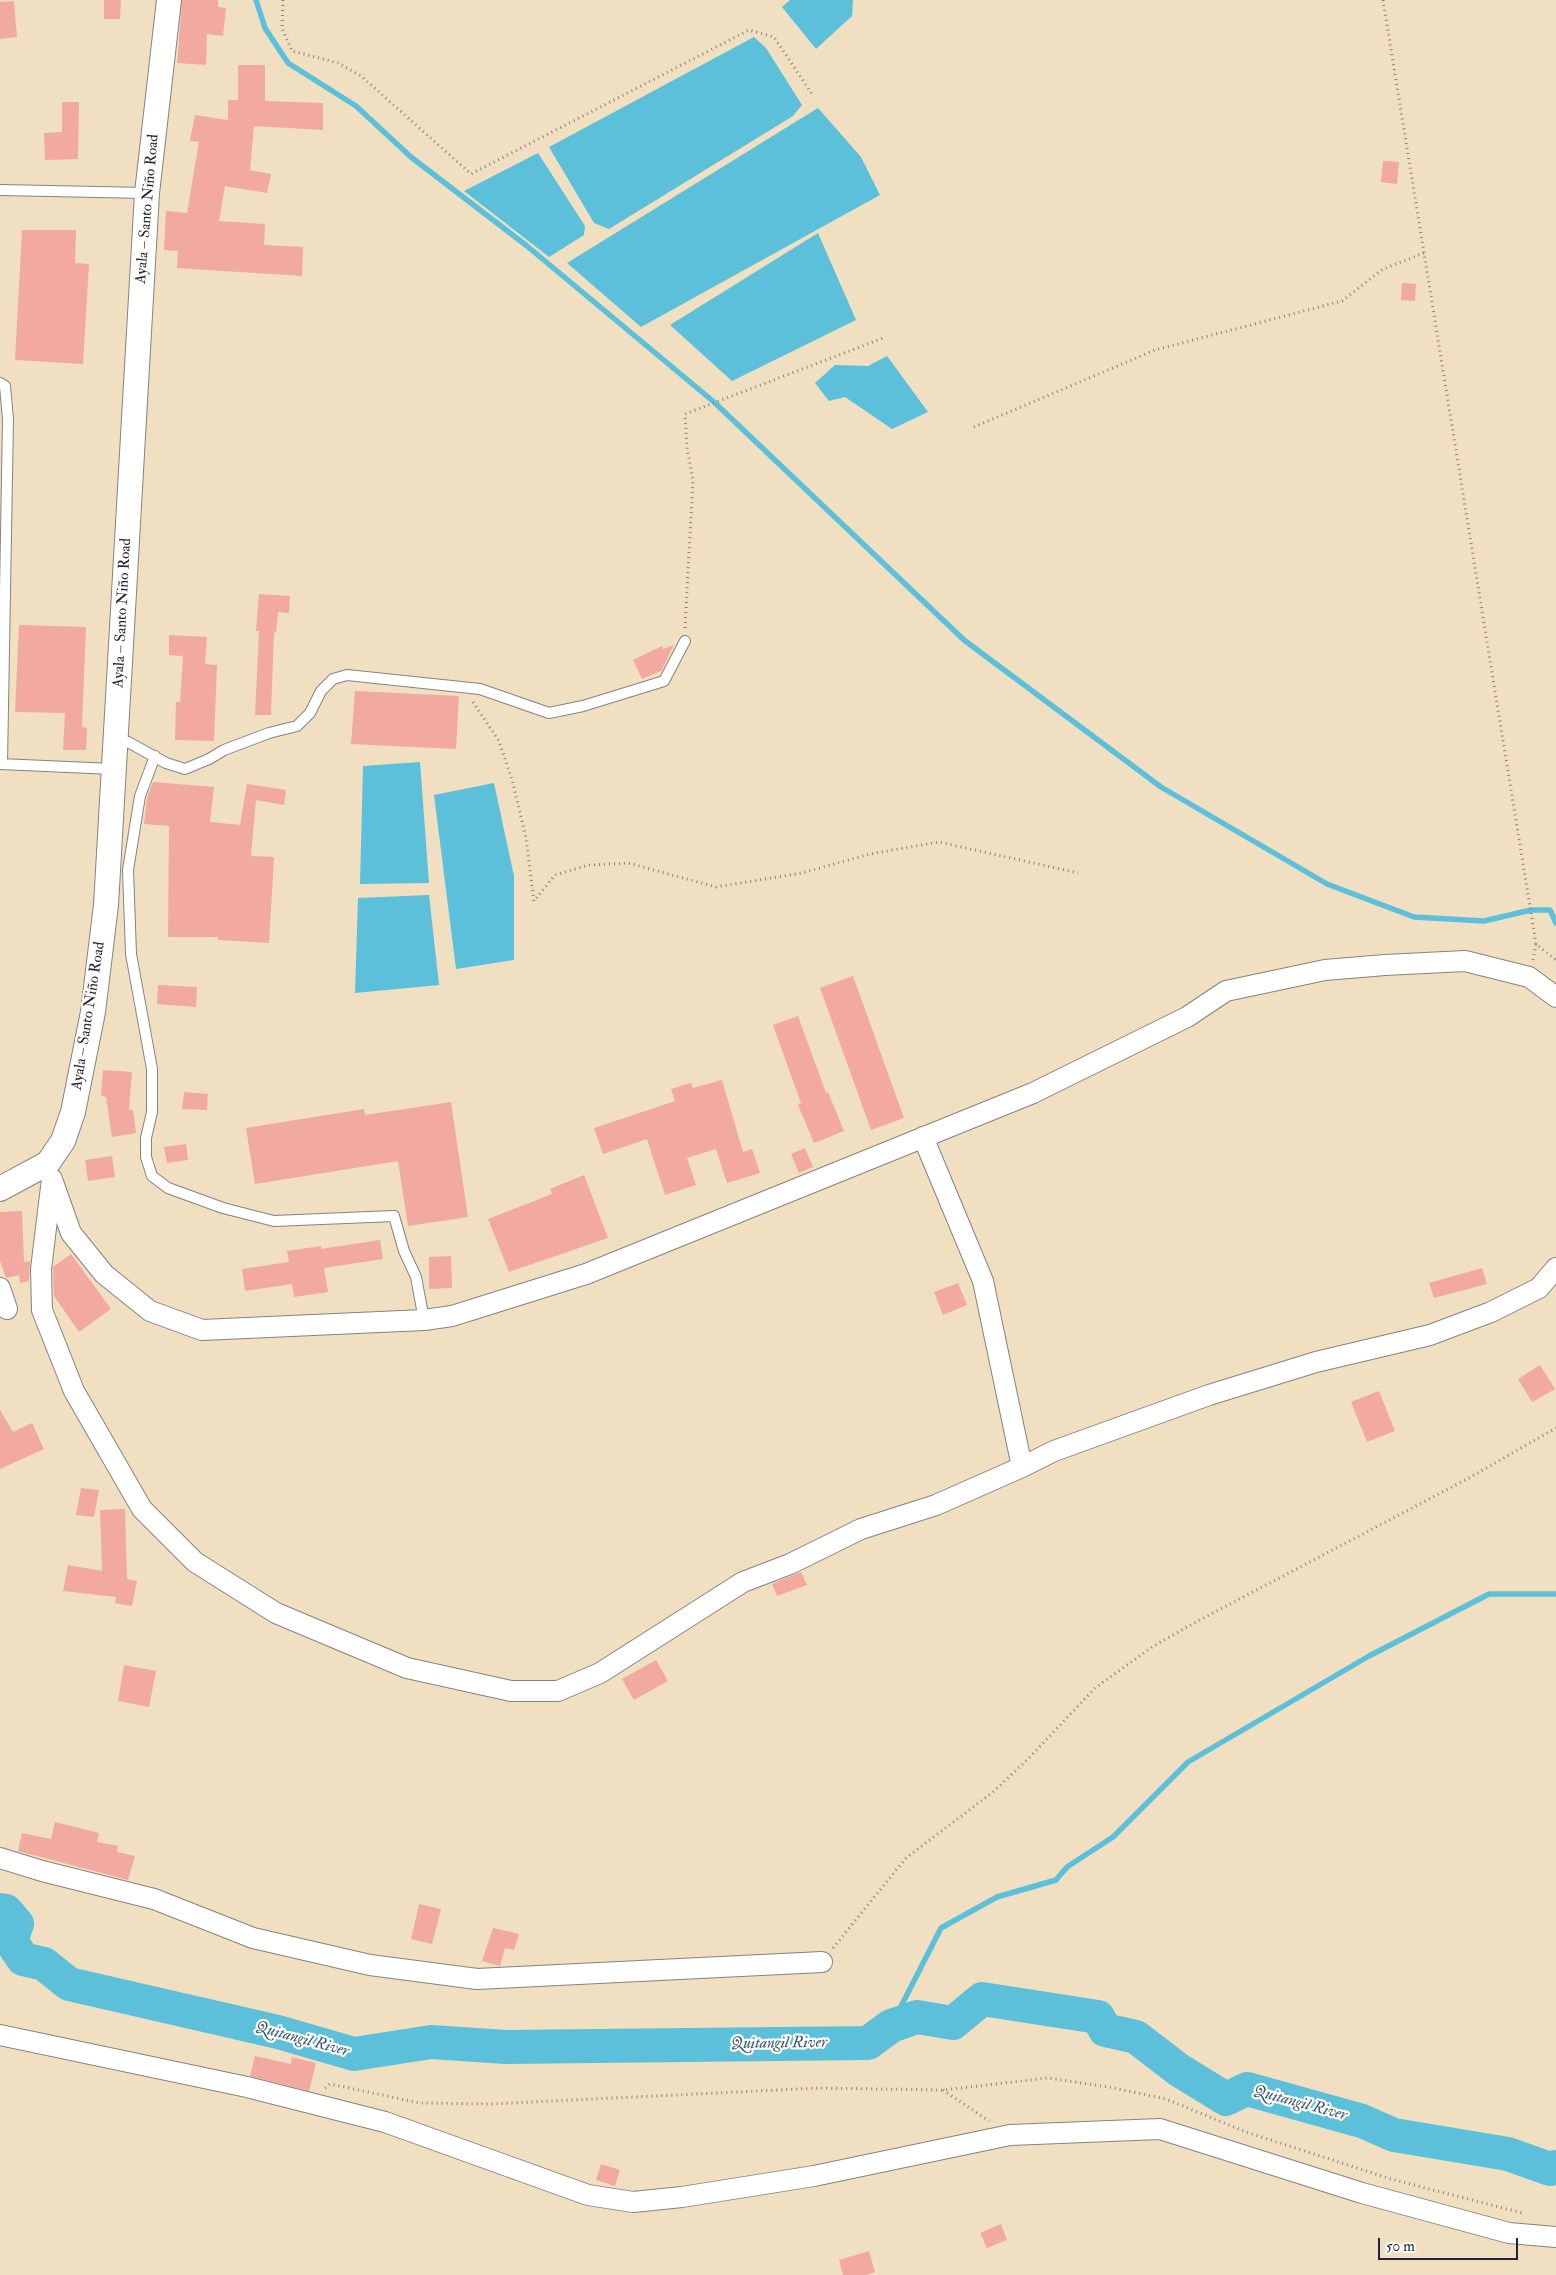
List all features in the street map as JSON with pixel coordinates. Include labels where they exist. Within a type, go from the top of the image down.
[{"type":"street","name":"Ayala – Santo Niño Road","points":[[0,1189],[50,1171],[73,1112],[93,1012],[106,905],[147,193],[169,0]]},
{"type":"street","points":[[50,1171],[71,1233],[104,1274],[150,1311],[202,1330],[424,1320],[452,1316],[586,1274],[1033,1093],[1187,1017],[1226,990],[1325,970],[1385,964],[1465,961],[1529,977],[1556,997]]},
{"type":"street","points":[[923,1137],[984,1281],[1022,1467]]},
{"type":"street","points":[[50,1171],[41,1269],[42,1310],[74,1391],[142,1509],[195,1562],[276,1613],[408,1668],[511,1691],[558,1691],[600,1673],[742,1582],[790,1564],[861,1529],[936,1506],[1054,1451],[1209,1395],[1316,1362],[1430,1336],[1492,1312],[1539,1288],[1556,1268]]},
{"type":"street","points":[[0,1288],[7,1309]]},
{"type":"street","points":[[0,1858],[42,1871],[154,1899],[254,1938],[370,1964],[477,1978],[822,1962]]},
{"type":"street","points":[[0,2035],[247,2087],[385,2122],[588,2195],[633,2202],[682,2197],[814,2176],[1010,2135],[1160,2129],[1362,2193],[1509,2232],[1556,2237]]},
{"type":"lane","points":[[0,190],[147,193]]},
{"type":"lane","points":[[0,383],[5,386],[8,419],[1,764],[113,769]]},
{"type":"lane","points":[[116,740],[128,742],[166,763],[185,769],[210,759],[224,750],[269,733],[297,726],[310,713],[321,691],[334,679],[347,675],[480,688],[549,712],[583,706],[664,681],[685,641]]},
{"type":"lane","points":[[155,756],[140,796],[128,870],[131,954],[152,1069],[152,1112],[146,1138],[146,1157],[152,1176],[168,1188],[223,1208],[274,1221],[394,1216],[404,1251],[416,1277],[424,1320]]},
{"type":"path","points":[[283,0],[282,28],[292,51],[338,63],[361,76],[471,174],[749,30],[774,37],[812,94]]},
{"type":"path","points":[[1383,0],[1536,944],[1556,960]]},
{"type":"path","points":[[974,427],[1155,350],[1342,302],[1383,269],[1424,254]]},
{"type":"path","points":[[685,641],[693,480],[687,448],[685,414],[886,337]]},
{"type":"path","points":[[462,687],[485,717],[499,742],[513,783],[526,838],[534,901],[555,875],[589,865],[628,863],[716,887],[802,873],[870,854],[939,842],[1078,873]]},
{"type":"path","points":[[822,1962],[906,1858],[993,1792],[1029,1758],[1095,1688],[1152,1647],[1469,1478],[1556,1428]]},
{"type":"path","points":[[308,2103],[330,2084],[420,2102],[490,2104],[819,2088],[943,2090],[1048,2078],[1166,2099],[1246,2132],[1391,2179],[1528,2215]]},
{"type":"path","points":[[943,2090],[1010,2135]]},
{"type":"water","points":[[790,0],[853,0],[852,16],[816,49],[782,7]]},
{"type":"water","points":[[754,37],[766,48],[802,105],[793,116],[609,229],[594,223],[549,147]]},
{"type":"water","points":[[818,108],[861,157],[880,195],[641,327],[567,263]]},
{"type":"water","points":[[538,153],[585,226],[584,235],[549,257],[464,191]]},
{"type":"water","points":[[818,233],[856,320],[732,381],[670,325]]},
{"type":"water","points":[[887,356],[928,412],[892,429],[845,397],[829,401],[815,383],[835,365],[868,366]]},
{"type":"water","points":[[420,762],[429,883],[360,884],[363,766]]},
{"type":"water","points":[[494,783],[514,876],[514,960],[456,969],[434,795]]},
{"type":"water","points":[[429,895],[439,985],[355,993],[358,898]]},
{"type":"building","points":[[104,0],[121,0],[120,19],[104,19]]},
{"type":"building","points":[[182,0],[218,0],[218,7],[226,8],[223,36],[207,34],[206,65],[177,63]]},
{"type":"building","points":[[14,1],[17,37],[0,39],[0,2]]},
{"type":"building","points":[[238,65],[265,65],[265,101],[323,103],[323,130],[254,126],[250,170],[271,174],[267,193],[225,186],[219,221],[265,224],[264,245],[303,247],[302,276],[177,268],[178,251],[164,250],[166,211],[187,213],[199,142],[190,141],[195,115],[228,120],[228,100],[238,100]]},
{"type":"building","points":[[62,102],[79,102],[78,159],[45,160],[44,133],[62,132]]},
{"type":"building","points":[[1383,161],[1399,162],[1397,184],[1381,182]]},
{"type":"building","points":[[22,230],[76,230],[75,263],[89,264],[83,364],[15,360]]},
{"type":"building","points":[[1402,283],[1416,284],[1415,301],[1401,300]]},
{"type":"building","points":[[259,594],[290,596],[289,613],[278,612],[276,633],[274,632],[271,715],[255,715],[259,631],[256,631]]},
{"type":"building","points":[[19,625],[86,627],[82,727],[87,728],[86,750],[63,750],[65,713],[15,712]]},
{"type":"building","points":[[169,635],[207,637],[205,664],[217,665],[214,741],[175,740],[176,702],[180,702],[183,656],[169,655]]},
{"type":"building","points":[[674,645],[661,671],[642,679],[633,660],[662,646],[663,649]]},
{"type":"building","points":[[355,691],[459,696],[456,749],[351,744]]},
{"type":"building","points":[[153,782],[214,787],[210,822],[240,825],[247,784],[286,790],[284,805],[256,800],[251,856],[274,857],[269,943],[218,940],[218,937],[168,937],[169,826],[144,824],[147,798]]},
{"type":"building","points":[[853,976],[904,1118],[871,1130],[820,988]]},
{"type":"building","points":[[158,985],[197,987],[196,1007],[157,1004]]},
{"type":"building","points":[[798,1016],[826,1093],[828,1092],[844,1131],[814,1143],[798,1105],[801,1103],[773,1025]]},
{"type":"building","points":[[103,1070],[132,1072],[129,1110],[133,1110],[136,1133],[112,1137],[106,1097],[101,1096]]},
{"type":"building","points":[[722,1080],[743,1152],[752,1149],[760,1173],[727,1183],[716,1149],[687,1158],[696,1185],[665,1195],[647,1139],[603,1154],[594,1128],[675,1101],[671,1089],[691,1083],[693,1088]]},
{"type":"building","points":[[184,1092],[208,1094],[207,1110],[182,1109]]},
{"type":"building","points":[[451,1102],[468,1217],[408,1226],[398,1161],[255,1184],[246,1128],[364,1109],[365,1115]]},
{"type":"building","points":[[186,1144],[188,1160],[167,1163],[164,1147]]},
{"type":"building","points":[[805,1148],[813,1167],[799,1173],[791,1154]]},
{"type":"building","points":[[112,1156],[115,1177],[88,1181],[85,1160]]},
{"type":"building","points":[[584,1175],[608,1238],[509,1272],[488,1219],[552,1194],[550,1189]]},
{"type":"building","points":[[22,1211],[24,1262],[30,1261],[29,1281],[20,1283],[19,1275],[6,1278],[0,1261],[0,1212]]},
{"type":"building","points":[[380,1240],[383,1259],[324,1268],[328,1292],[294,1297],[292,1284],[245,1291],[242,1269],[289,1262],[287,1251],[321,1246],[321,1249]]},
{"type":"building","points":[[71,1254],[111,1309],[79,1332],[54,1296],[53,1267]]},
{"type":"building","points":[[451,1256],[452,1288],[429,1289],[429,1257]]},
{"type":"building","points":[[1482,1268],[1487,1284],[1434,1298],[1429,1283]]},
{"type":"building","points":[[958,1283],[967,1305],[943,1315],[934,1292]]},
{"type":"building","points":[[1540,1365],[1555,1389],[1532,1402],[1518,1379]]},
{"type":"building","points":[[1379,1391],[1395,1431],[1367,1442],[1351,1402]]},
{"type":"building","points":[[0,1410],[13,1432],[32,1423],[44,1449],[0,1469]]},
{"type":"building","points":[[81,1488],[99,1490],[94,1517],[76,1515]]},
{"type":"building","points":[[125,1509],[127,1579],[137,1581],[132,1606],[115,1603],[116,1597],[63,1591],[68,1565],[102,1571],[100,1510]]},
{"type":"building","points":[[801,1572],[807,1585],[777,1596],[772,1584]]},
{"type":"building","points":[[656,1660],[668,1681],[634,1700],[622,1679]]},
{"type":"building","points":[[124,1665],[156,1671],[149,1707],[118,1701]]},
{"type":"building","points":[[55,1822],[99,1833],[97,1842],[118,1846],[117,1852],[135,1856],[128,1880],[18,1851],[22,1833],[51,1839]]},
{"type":"building","points":[[419,1904],[441,1909],[432,1944],[411,1939]]},
{"type":"building","points":[[493,1928],[519,1934],[514,1950],[505,1948],[500,1966],[482,1961]]},
{"type":"building","points":[[255,2056],[291,2064],[292,2057],[316,2063],[309,2091],[250,2076]]},
{"type":"building","points":[[601,2164],[620,2170],[615,2186],[596,2180]]},
{"type":"building","points":[[1001,2224],[1007,2240],[987,2248],[980,2233]]},
{"type":"building","points":[[869,2251],[875,2272],[866,2275],[843,2275],[839,2260]]},
{"type":"waterway","points":[[256,0],[265,28],[288,63],[356,106],[411,157],[527,246],[714,402],[964,640],[1161,787],[1327,884],[1414,917],[1484,921],[1531,910],[1550,910],[1556,923]]},
{"type":"waterway","points":[[891,2026],[941,1928],[997,1897],[1056,1880],[1067,1867],[1113,1837],[1188,1762],[1369,1656],[1489,1594],[1556,1594]]},
{"type":"waterway","name":"Quitangil River","points":[[0,1910],[6,1911],[17,1924],[11,1941],[23,1959],[44,1964],[69,1984],[278,2032],[354,2054],[431,2042],[506,2047],[868,2043],[891,2026],[917,2017],[953,2023],[982,1999],[1098,2017],[1105,2030],[1136,2037],[1179,2070],[1226,2099],[1247,2089],[1362,2121],[1394,2135],[1508,2154],[1550,2169],[1556,2167]]}]
